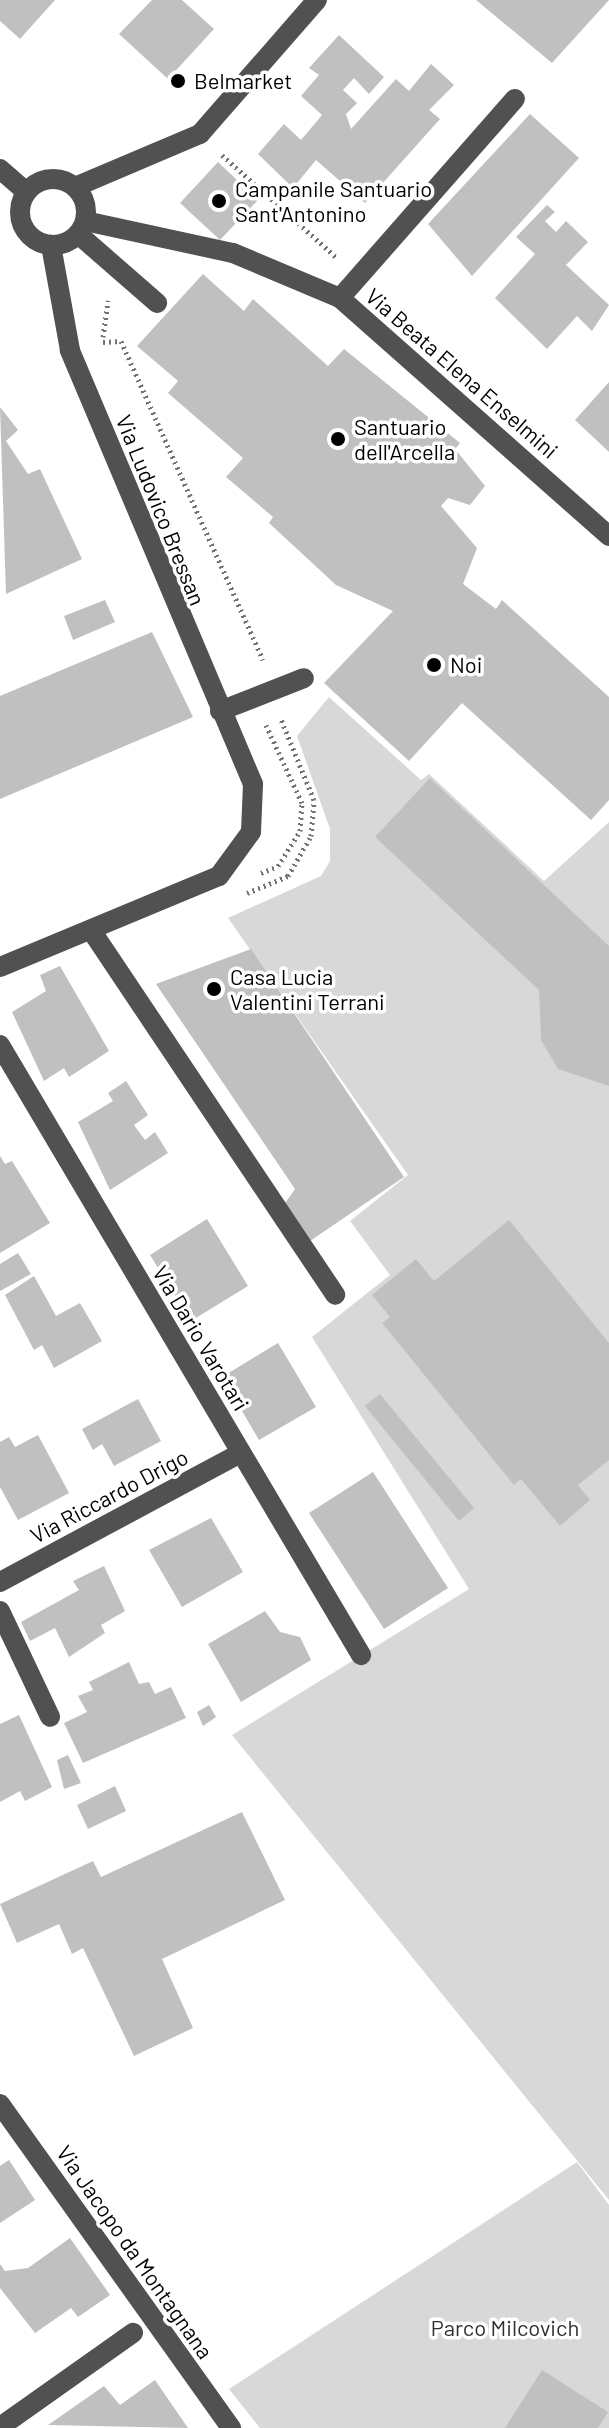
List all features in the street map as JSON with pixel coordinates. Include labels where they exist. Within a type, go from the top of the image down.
[{"type":"street","points":[[81,227],[51,245],[26,231],[20,211],[26,192],[44,180],[75,187],[200,134],[317,0]]},
{"type":"street","points":[[340,298],[515,99]]},
{"type":"street","points":[[0,169],[26,192]]},
{"type":"street","points":[[75,187],[81,227],[157,303]]},
{"type":"street","name":"Via Beata Elena Enselmini","points":[[81,227],[158,234],[233,253],[340,298],[609,536]]},
{"type":"street","name":"Via Ludovico Bressan","points":[[51,245],[70,350],[253,784],[251,832],[219,876],[91,930]]},
{"type":"street","points":[[220,711],[304,678]]},
{"type":"street","points":[[0,967],[91,930],[335,1295]]},
{"type":"street","name":"Via Dario Varotari","points":[[0,1045],[361,1655]]},
{"type":"street","name":"Via Riccardo Drigo","points":[[0,1582],[241,1453]]},
{"type":"street","points":[[0,1611],[50,1717]]},
{"type":"street","name":"Via Jacopo da Montagnana","points":[[0,2104],[231,2428]]},
{"type":"street","points":[[0,2427],[133,2333]]},
{"type":"path","points":[[218,152],[359,277]]},
{"type":"path","points":[[103,342],[121,341],[274,690],[287,742]]},
{"type":"green space","points":[[329,697],[421,780],[429,774],[544,881],[609,822],[609,2200],[232,1735],[469,1589],[312,1337],[390,1275],[350,1221],[408,1175],[228,918],[321,876],[330,861],[330,829],[297,736]]},
{"type":"green space","name":"Parco Milcovich","points":[[577,2162],[609,2205],[609,2428],[260,2428],[229,2389]]},
{"type":"building","points":[[0,0],[55,0],[20,39],[0,21]]},
{"type":"building","points":[[152,0],[182,0],[214,29],[168,79],[119,34]]},
{"type":"building","points":[[476,0],[609,0],[552,63]]},
{"type":"building","points":[[339,35],[384,77],[369,94],[354,78],[343,90],[357,103],[346,114],[351,129],[396,79],[409,91],[431,64],[454,85],[429,110],[440,119],[365,203],[316,160],[293,188],[258,154],[284,124],[301,140],[322,115],[301,96],[319,75],[309,68]]},
{"type":"building","points":[[530,114],[579,158],[472,276],[428,224]]},
{"type":"building","name":"Campanile Santuario Sant'Antonino","points":[[218,162],[258,200],[220,240],[180,203]]},
{"type":"building","points":[[547,205],[555,212],[545,221],[556,232],[566,221],[588,242],[566,265],[609,305],[592,331],[577,316],[547,349],[495,298],[535,254],[516,237]]},
{"type":"building","name":"Santuario dell'Arcella","points":[[203,274],[244,311],[253,299],[328,366],[344,349],[460,443],[455,449],[485,486],[470,505],[448,498],[441,506],[477,548],[463,584],[496,609],[502,600],[609,697],[609,800],[591,820],[462,703],[409,761],[324,683],[393,611],[336,585],[269,523],[273,517],[226,477],[243,458],[168,393],[178,381],[137,346]]},
{"type":"building","points":[[609,382],[609,452],[575,420]]},
{"type":"building","points":[[0,407],[18,430],[6,441],[28,474],[40,469],[82,559],[6,594]]},
{"type":"building","points":[[105,600],[115,622],[73,640],[64,616]]},
{"type":"building","points":[[152,632],[193,717],[0,799],[0,696]]},
{"type":"building","points":[[430,778],[609,946],[609,1086],[558,1069],[541,1040],[539,990],[375,837]]},
{"type":"building","points":[[251,949],[404,1177],[310,1241],[285,1203],[295,1189],[156,984]]},
{"type":"building","points":[[60,966],[109,1051],[69,1077],[64,1068],[44,1081],[12,1012],[46,991],[40,975]]},
{"type":"building","points":[[126,1081],[148,1115],[134,1125],[145,1140],[155,1132],[168,1153],[110,1190],[78,1122],[113,1101],[108,1093]]},
{"type":"building","points":[[0,1156],[5,1164],[12,1161],[50,1223],[0,1253]]},
{"type":"building","points":[[207,1219],[248,1286],[191,1321],[150,1255]]},
{"type":"building","points":[[509,1220],[609,1343],[609,1460],[578,1485],[590,1500],[560,1526],[521,1479],[514,1485],[382,1323],[390,1317],[372,1295],[416,1259],[434,1281]]},
{"type":"building","points":[[18,1253],[31,1274],[0,1291],[0,1264]]},
{"type":"building","points":[[34,1276],[56,1316],[80,1303],[102,1341],[54,1368],[42,1345],[34,1350],[5,1295]]},
{"type":"building","points":[[278,1343],[316,1407],[259,1440],[222,1377]]},
{"type":"building","points":[[380,1394],[474,1508],[459,1521],[365,1406]]},
{"type":"building","points":[[138,1399],[161,1441],[114,1466],[102,1444],[93,1450],[82,1429]]},
{"type":"building","points":[[38,1435],[69,1493],[18,1520],[0,1487],[0,1442],[9,1437],[15,1447]]},
{"type":"building","points":[[373,1472],[448,1588],[384,1629],[309,1513]]},
{"type":"building","points":[[211,1518],[243,1572],[182,1607],[149,1550]]},
{"type":"building","points":[[104,1566],[125,1611],[101,1625],[105,1633],[69,1657],[55,1628],[30,1641],[21,1622],[79,1590],[73,1581]]},
{"type":"building","points":[[265,1611],[280,1632],[300,1637],[311,1660],[241,1702],[208,1644]]},
{"type":"building","points":[[129,1662],[139,1684],[149,1682],[155,1694],[171,1687],[186,1718],[83,1763],[64,1723],[87,1712],[78,1696],[93,1690],[89,1682]]},
{"type":"building","points":[[209,1705],[216,1717],[203,1726],[197,1712]]},
{"type":"building","points":[[19,1715],[52,1787],[25,1801],[20,1791],[0,1802],[0,1724]]},
{"type":"building","points":[[68,1755],[81,1783],[64,1789],[57,1760]]},
{"type":"building","points":[[115,1786],[126,1811],[88,1829],[77,1805]]},
{"type":"building","points":[[242,1812],[285,1900],[162,1959],[193,2028],[134,2056],[83,1948],[72,1954],[59,1924],[17,1943],[0,1904],[93,1861],[101,1877]]},
{"type":"building","points":[[9,2160],[35,2200],[0,2223],[0,2166]]},
{"type":"building","points":[[70,2238],[110,2295],[78,2317],[71,2308],[35,2333],[0,2288],[0,2264],[5,2271],[28,2268]]},
{"type":"building","points":[[542,2370],[608,2412],[598,2428],[505,2428]]},
{"type":"building","points":[[155,2380],[188,2428],[48,2425],[104,2386],[120,2405]]},
{"type":"place","name":"Belmarket","points":[[178,81]]},
{"type":"place","name":"Campanile Santuario Sant'Antonino","points":[[219,201]]},
{"type":"place","name":"Santuario dell'Arcella","points":[[338,439]]},
{"type":"place","name":"Noi","points":[[434,665]]},
{"type":"place","name":"Casa Lucia Valentini Terrani","points":[[214,989]]}]
